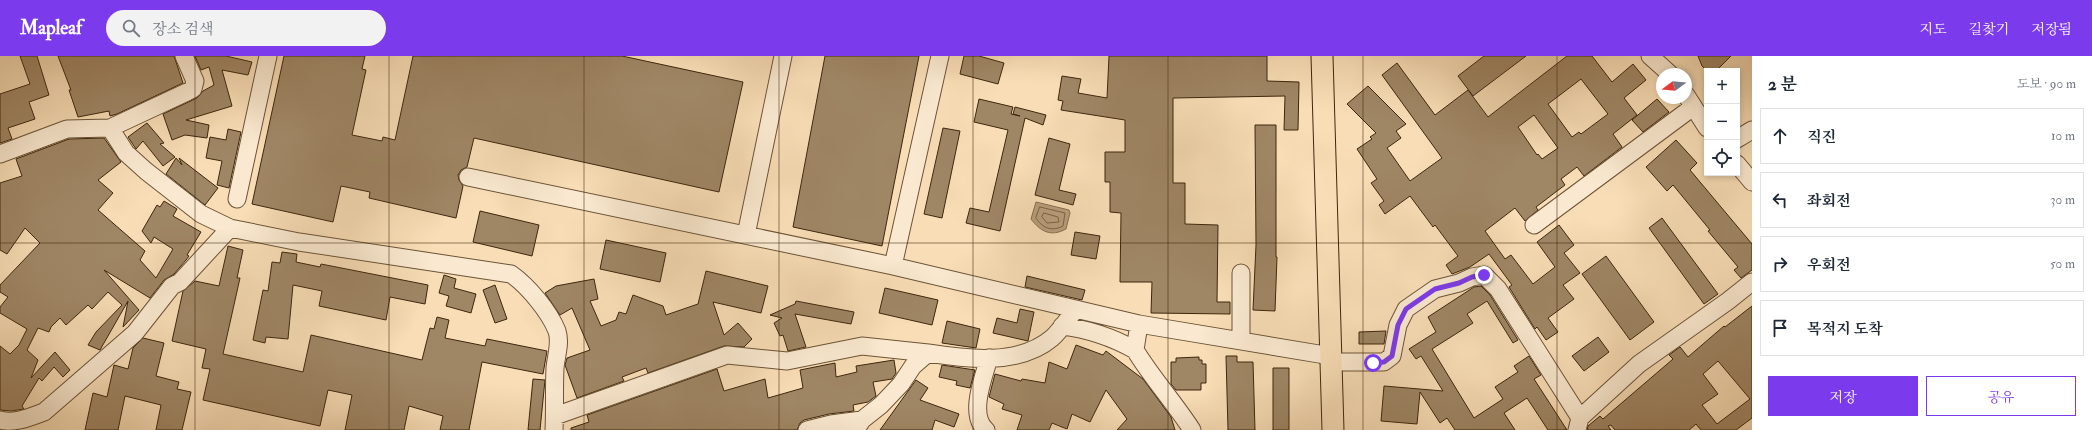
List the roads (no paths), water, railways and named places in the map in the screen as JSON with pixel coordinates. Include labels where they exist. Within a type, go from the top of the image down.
[{"type":"main road","points":[[1322,56],[1333,430]]},
{"type":"street","points":[[0,154],[67,129],[110,128],[193,89],[195,82],[184,56]]},
{"type":"street","points":[[237,199],[268,56]]},
{"type":"street","points":[[746,235],[783,56]]},
{"type":"street","points":[[893,266],[940,56]]},
{"type":"street","points":[[1650,56],[1663,68]]},
{"type":"street","points":[[1667,56],[1672,68]]},
{"type":"street","points":[[1534,226],[1686,104]]},
{"type":"street","points":[[1692,104],[1704,123]]},
{"type":"street","points":[[110,128],[126,153],[146,171],[201,214],[230,228],[299,242],[511,274],[521,280],[536,297],[557,331],[558,345],[555,368],[554,423],[727,355],[787,362],[862,346],[928,353],[958,358],[989,358],[1033,350],[1053,337],[1076,309]]},
{"type":"street","points":[[1740,137],[1752,130]]},
{"type":"street","points":[[1740,168],[1752,182]]},
{"type":"street","points":[[468,177],[893,266],[1139,324],[1241,340],[1331,359],[1384,362],[1392,356],[1398,325],[1406,309],[1435,289],[1459,283],[1472,277],[1484,275],[1493,282],[1578,424],[1639,364],[1752,282]]},
{"type":"street","points":[[0,420],[6,422],[25,419],[44,412],[134,333],[172,286],[180,282],[230,228]]},
{"type":"street","points":[[1241,273],[1241,340]]},
{"type":"street","points":[[1135,350],[1139,324]]},
{"type":"street","points":[[1062,326],[1078,328],[1118,340],[1135,350],[1146,369],[1176,406],[1192,430]]},
{"type":"street","points":[[807,430],[859,425],[881,405],[901,384],[913,366],[928,353]]},
{"type":"street","points":[[986,430],[978,414],[978,398],[989,358]]},
{"type":"water","points":[[1036,202],[1069,210],[1070,213],[1066,229],[1056,233],[1051,233],[1039,227],[1031,219]]}]
